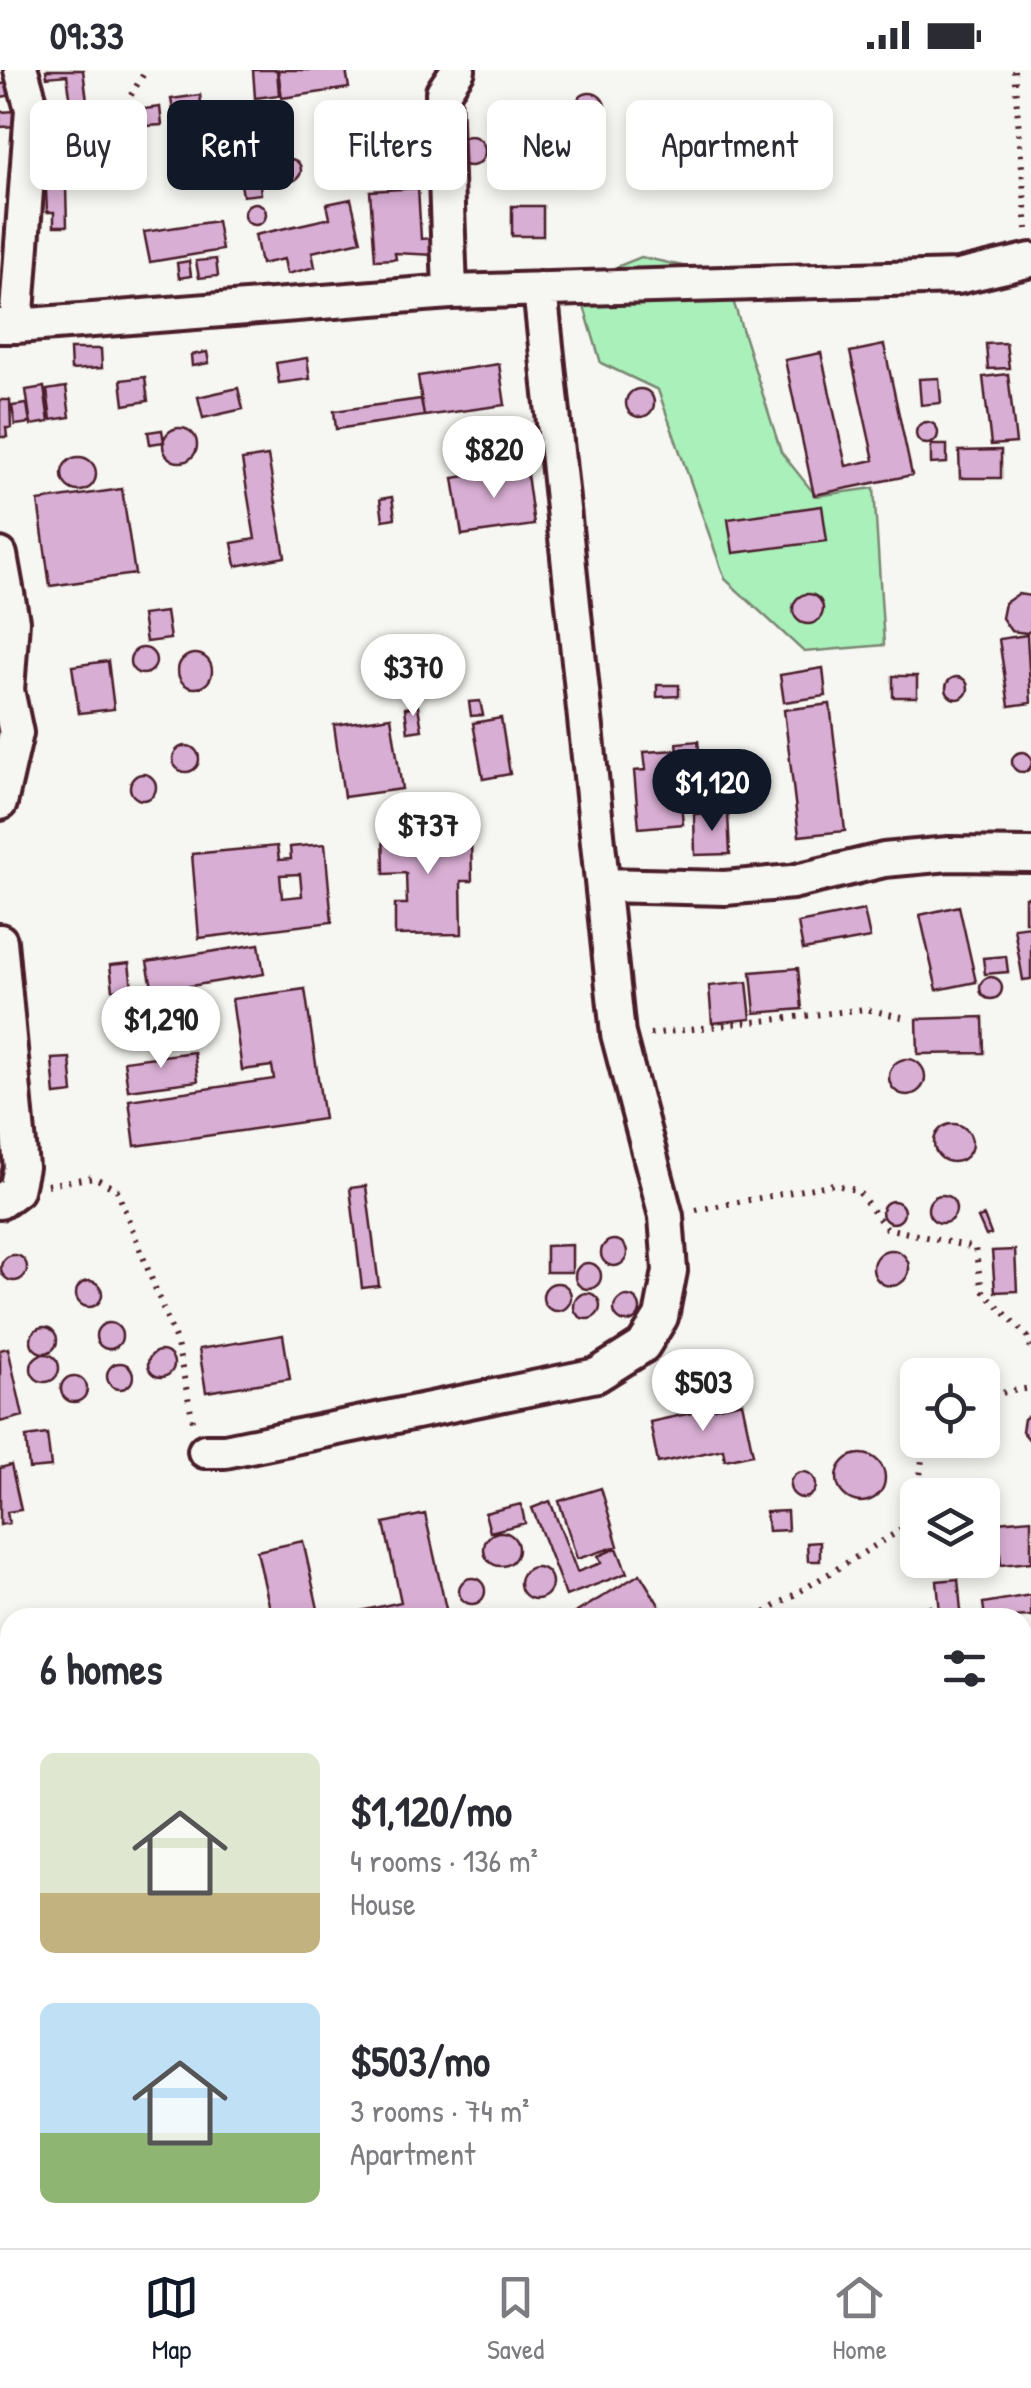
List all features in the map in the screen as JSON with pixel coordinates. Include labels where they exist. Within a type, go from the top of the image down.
[{"type":"street","points":[[21,70],[30,102]]},
{"type":"street","points":[[450,292],[443,92],[458,70]]},
{"type":"street","points":[[30,127],[8,326],[450,292],[958,277],[1030,260]]},
{"type":"street","points":[[204,1451],[225,1451],[596,1375],[643,1346],[661,1317],[670,1271],[666,1216],[618,1034],[540,289]]},
{"type":"street","points":[[0,554],[12,621],[7,690],[16,733],[13,761],[0,803]]},
{"type":"street","points":[[603,885],[726,888],[792,882],[884,860],[949,854],[1031,855]]},
{"type":"street","points":[[0,941],[21,1167],[8,1196]]},
{"type":"path","points":[[128,100],[146,70]]},
{"type":"path","points":[[1014,70],[1030,260]]},
{"type":"path","points":[[618,1034],[678,1033],[865,1010],[902,1017]]},
{"type":"path","points":[[8,1196],[94,1177],[117,1190],[178,1344],[195,1432],[204,1451]]},
{"type":"path","points":[[666,1216],[834,1184],[858,1191],[886,1228],[975,1248],[982,1290],[1026,1336],[1031,1349]]},
{"type":"path","points":[[1000,1393],[1031,1388]]},
{"type":"path","points":[[772,1608],[900,1530]]},
{"type":"green space","points":[[641,257],[725,275],[781,452],[816,496],[874,488],[884,645],[804,652],[725,579],[658,390],[601,363],[577,283]]},
{"type":"building","points":[[46,70],[83,70],[87,100],[71,100],[67,75],[47,77]]},
{"type":"building","points":[[253,70],[277,70],[279,95],[255,98]]},
{"type":"building","points":[[278,70],[346,70],[349,88],[282,98]]},
{"type":"building","points":[[13,83],[14,95],[0,97],[0,84]]},
{"type":"building","points":[[590,93],[603,100],[577,100]]},
{"type":"building","points":[[200,95],[201,100],[171,100]]},
{"type":"building","points":[[160,107],[162,125],[147,126],[147,109]]},
{"type":"building","points":[[17,111],[18,126],[0,127],[0,112]]},
{"type":"building","points":[[467,136],[476,137],[484,145],[481,162],[467,166]]},
{"type":"building","points":[[294,160],[300,166],[300,174],[294,180]]},
{"type":"building","points":[[46,190],[66,190],[67,226],[54,226],[54,212],[47,212]]},
{"type":"building","points":[[242,190],[261,190],[261,194],[243,196]]},
{"type":"building","points":[[418,190],[421,239],[434,238],[435,255],[395,253],[396,259],[375,260],[370,191]]},
{"type":"building","points":[[351,199],[361,241],[312,252],[315,267],[287,274],[284,259],[261,264],[255,235],[330,218],[327,204]]},
{"type":"building","points":[[255,203],[263,206],[263,222],[255,225],[247,222],[244,214],[247,206]]},
{"type":"building","points":[[512,206],[543,206],[543,236],[512,236]]},
{"type":"building","points":[[217,221],[222,250],[150,262],[144,232]]},
{"type":"building","points":[[216,259],[218,276],[199,278],[196,261]]},
{"type":"building","points":[[189,261],[191,276],[179,278],[177,263]]},
{"type":"building","points":[[1006,343],[1009,368],[988,369],[986,344]]},
{"type":"building","points":[[884,345],[912,475],[814,495],[785,360],[821,353],[846,466],[874,460],[850,352]]},
{"type":"building","points":[[70,349],[101,349],[102,368],[71,370]]},
{"type":"building","points":[[207,352],[209,363],[192,366],[191,355]]},
{"type":"building","points":[[307,358],[310,379],[279,383],[276,363]]},
{"type":"building","points":[[499,364],[505,405],[424,416],[418,376]]},
{"type":"building","points":[[1008,374],[1016,443],[991,445],[983,377]]},
{"type":"building","points":[[145,377],[148,401],[124,405],[121,380]]},
{"type":"building","points":[[939,378],[941,403],[921,405],[919,379]]},
{"type":"building","points":[[44,387],[49,422],[31,425],[26,390]]},
{"type":"building","points":[[66,387],[70,417],[51,420],[47,390]]},
{"type":"building","points":[[238,388],[243,409],[203,418],[198,397]]},
{"type":"building","points":[[640,389],[650,393],[654,403],[650,413],[640,417],[630,413],[626,403],[630,393]]},
{"type":"building","points":[[421,399],[424,416],[336,429],[334,411]]},
{"type":"building","points":[[0,400],[10,400],[11,428],[6,428],[7,437],[0,437]]},
{"type":"building","points":[[27,404],[30,423],[15,425],[12,406]]},
{"type":"building","points":[[927,422],[935,425],[935,441],[927,444],[919,441],[916,433],[919,425]]},
{"type":"building","points":[[180,428],[192,433],[197,445],[192,457],[180,462],[168,457],[163,445],[168,433]]},
{"type":"building","points":[[162,430],[164,442],[150,444],[148,432]]},
{"type":"building","points":[[931,445],[947,445],[947,463],[931,464]]},
{"type":"building","points":[[1001,450],[1001,478],[960,478],[959,451]]},
{"type":"building","points":[[268,456],[285,557],[236,566],[232,543],[255,539],[242,460]]},
{"type":"building","points":[[79,457],[91,462],[96,474],[91,486],[79,491],[67,486],[62,474],[67,462]]},
{"type":"building","points":[[526,467],[534,525],[462,535],[453,478]]},
{"type":"building","points":[[122,489],[135,574],[50,586],[38,501]]},
{"type":"building","points":[[392,497],[395,518],[383,520],[380,499]]},
{"type":"building","points":[[822,506],[827,541],[733,553],[728,519]]},
{"type":"building","points":[[808,594],[822,603],[823,609],[814,623],[808,624],[794,615],[793,609],[802,595]]},
{"type":"building","points":[[1018,594],[1031,596],[1031,630],[1027,633],[1011,631],[1002,618],[1005,603]]},
{"type":"building","points":[[166,612],[170,639],[146,642],[142,615]]},
{"type":"building","points":[[1027,635],[1031,703],[1009,706],[999,639]]},
{"type":"building","points":[[143,648],[152,652],[156,661],[152,670],[143,674],[134,670],[130,661],[134,652]]},
{"type":"building","points":[[195,654],[207,659],[212,671],[207,683],[195,688],[183,683],[178,671],[183,659]]},
{"type":"building","points":[[108,661],[114,709],[79,713],[72,666]]},
{"type":"building","points":[[823,668],[826,696],[784,702],[780,675]]},
{"type":"building","points":[[893,676],[917,676],[917,697],[893,697]]},
{"type":"building","points":[[957,677],[965,680],[965,696],[957,699],[949,696],[946,688],[949,680]]},
{"type":"building","points":[[657,685],[679,685],[679,696],[657,697]]},
{"type":"building","points":[[480,701],[483,715],[471,716],[469,702]]},
{"type":"building","points":[[830,704],[845,831],[799,836],[784,710]]},
{"type":"building","points":[[418,706],[422,730],[408,732],[405,708]]},
{"type":"building","points":[[391,717],[402,789],[344,797],[334,725]]},
{"type":"building","points":[[501,718],[510,774],[483,779],[473,723]]},
{"type":"building","points":[[698,741],[701,769],[678,770],[683,824],[639,828],[634,771],[646,770],[644,752],[678,750],[677,743]]},
{"type":"building","points":[[186,746],[195,750],[199,759],[195,768],[186,772],[177,768],[173,759],[177,750]]},
{"type":"building","points":[[1018,752],[1026,752],[1032,762],[1026,772],[1018,772],[1012,766],[1012,758]]},
{"type":"building","points":[[143,774],[152,778],[156,787],[152,796],[143,800],[134,796],[130,787],[134,778]]},
{"type":"building","points":[[720,778],[723,807],[690,810],[687,781]]},
{"type":"building","points":[[728,813],[730,854],[695,855],[694,814]]},
{"type":"building","points":[[445,823],[446,839],[471,839],[472,881],[461,881],[462,934],[395,935],[395,904],[407,904],[406,873],[384,874],[383,824]]},
{"type":"building","points":[[325,844],[332,922],[199,938],[192,854],[277,846],[279,860],[291,859],[290,847]],"holes":[[[300,874],[302,896],[282,898],[280,875]]]},
{"type":"building","points":[[1025,897],[1031,897],[1031,922],[1025,922]]},
{"type":"building","points":[[959,906],[976,982],[937,990],[920,915]]},
{"type":"building","points":[[864,910],[870,938],[803,950],[798,923]]},
{"type":"building","points":[[1031,926],[1031,979],[1023,980],[1014,928]]},
{"type":"building","points":[[259,944],[264,974],[153,992],[147,962]]},
{"type":"building","points":[[1006,956],[1008,972],[985,974],[983,958]]},
{"type":"building","points":[[129,963],[132,988],[113,990],[110,965]]},
{"type":"building","points":[[798,968],[802,1009],[755,1013],[751,972]]},
{"type":"building","points":[[991,977],[999,980],[999,996],[991,999],[983,996],[980,988],[983,980]]},
{"type":"building","points":[[747,982],[751,1019],[712,1023],[709,986]]},
{"type":"building","points":[[305,989],[324,1119],[135,1146],[129,1100],[274,1079],[272,1066],[242,1070],[232,999]]},
{"type":"building","points":[[983,1017],[984,1053],[918,1054],[917,1019]]},
{"type":"building","points":[[194,1052],[198,1081],[128,1090],[124,1061]]},
{"type":"building","points":[[70,1058],[73,1093],[55,1095],[52,1059]]},
{"type":"building","points":[[907,1059],[919,1065],[925,1077],[919,1089],[907,1095],[895,1089],[889,1077],[895,1065]]},
{"type":"building","points":[[953,1124],[967,1129],[972,1143],[967,1157],[953,1162],[939,1157],[934,1143],[939,1129]]},
{"type":"building","points":[[366,1186],[379,1286],[362,1288],[350,1188]]},
{"type":"building","points":[[942,1195],[952,1199],[956,1209],[952,1219],[942,1223],[932,1219],[928,1209],[932,1199]]},
{"type":"building","points":[[893,1201],[901,1204],[901,1220],[893,1223],[885,1220],[882,1212],[885,1204]]},
{"type":"building","points":[[984,1216],[991,1234],[986,1236],[978,1218]]},
{"type":"building","points":[[614,1240],[623,1244],[627,1253],[623,1262],[614,1266],[605,1262],[601,1253],[605,1244]]},
{"type":"building","points":[[572,1245],[572,1272],[546,1272],[546,1246]]},
{"type":"building","points":[[891,1250],[904,1255],[909,1268],[904,1281],[891,1286],[878,1281],[873,1268],[878,1255]]},
{"type":"building","points":[[1015,1250],[1017,1291],[995,1292],[992,1251]]},
{"type":"building","points":[[14,1255],[23,1259],[27,1268],[23,1277],[14,1281],[5,1277],[1,1268],[5,1259]]},
{"type":"building","points":[[588,1263],[597,1267],[601,1276],[597,1285],[588,1289],[579,1285],[575,1276],[579,1267]]},
{"type":"building","points":[[89,1281],[98,1285],[102,1294],[98,1303],[89,1307],[80,1303],[76,1294],[80,1285]]},
{"type":"building","points":[[557,1283],[567,1287],[571,1297],[567,1307],[557,1311],[547,1307],[543,1297],[547,1287]]},
{"type":"building","points":[[587,1293],[596,1297],[600,1306],[596,1315],[587,1319],[578,1315],[574,1306],[578,1297]]},
{"type":"building","points":[[627,1296],[636,1300],[640,1309],[636,1318],[627,1322],[618,1318],[614,1309],[618,1300]]},
{"type":"building","points":[[109,1323],[118,1327],[122,1336],[118,1345],[109,1349],[100,1345],[96,1336],[100,1327]]},
{"type":"building","points":[[44,1327],[53,1331],[57,1340],[53,1349],[44,1353],[35,1349],[31,1340],[35,1331]]},
{"type":"building","points":[[283,1335],[290,1379],[206,1392],[199,1349]]},
{"type":"building","points":[[8,1348],[23,1416],[0,1422],[0,1350]]},
{"type":"building","points":[[161,1351],[170,1355],[174,1364],[170,1373],[161,1377],[152,1373],[148,1364],[152,1355]]},
{"type":"building","points":[[45,1354],[55,1358],[59,1368],[55,1378],[45,1382],[35,1378],[31,1368],[35,1358]]},
{"type":"building","points":[[120,1363],[129,1367],[133,1376],[129,1385],[120,1389],[111,1385],[107,1376],[111,1367]]},
{"type":"building","points":[[74,1376],[83,1380],[87,1389],[83,1398],[74,1402],[65,1398],[61,1389],[65,1380]]},
{"type":"building","points":[[742,1402],[753,1454],[725,1460],[723,1449],[658,1463],[650,1422]]},
{"type":"building","points":[[1031,1414],[1031,1442],[1022,1431],[1024,1419]]},
{"type":"building","points":[[47,1434],[51,1467],[29,1469],[26,1437]]},
{"type":"building","points":[[861,1454],[878,1461],[885,1478],[878,1495],[861,1502],[844,1495],[837,1478],[844,1461]]},
{"type":"building","points":[[11,1465],[21,1510],[7,1512],[9,1523],[0,1525],[0,1468]]},
{"type":"building","points":[[803,1472],[812,1476],[816,1485],[812,1494],[803,1498],[794,1494],[790,1485],[794,1476]]},
{"type":"building","points":[[601,1488],[618,1546],[577,1559],[559,1501]]},
{"type":"building","points":[[550,1501],[577,1572],[601,1563],[598,1556],[617,1548],[627,1573],[566,1596],[532,1508]]},
{"type":"building","points":[[521,1504],[525,1523],[490,1532],[485,1513]]},
{"type":"building","points":[[787,1511],[788,1530],[768,1531],[766,1512]]},
{"type":"building","points":[[425,1514],[446,1608],[374,1608],[401,1602],[384,1523]]},
{"type":"building","points":[[1031,1519],[1031,1562],[1001,1565],[1000,1522]]},
{"type":"building","points":[[501,1532],[513,1537],[518,1549],[513,1561],[501,1566],[489,1561],[484,1549],[489,1537]]},
{"type":"building","points":[[303,1541],[318,1608],[270,1608],[257,1551]]},
{"type":"building","points":[[820,1542],[820,1561],[808,1561],[807,1543]]},
{"type":"building","points":[[536,1567],[547,1572],[552,1583],[547,1594],[536,1599],[525,1594],[520,1583],[525,1572]]},
{"type":"building","points":[[640,1574],[661,1608],[584,1608]]},
{"type":"building","points":[[472,1578],[481,1582],[485,1591],[481,1600],[472,1604],[463,1600],[459,1591],[463,1582]]},
{"type":"building","points":[[958,1579],[961,1608],[940,1608],[937,1581]]},
{"type":"building","points":[[1031,1595],[1031,1608],[984,1608],[983,1603]]}]
